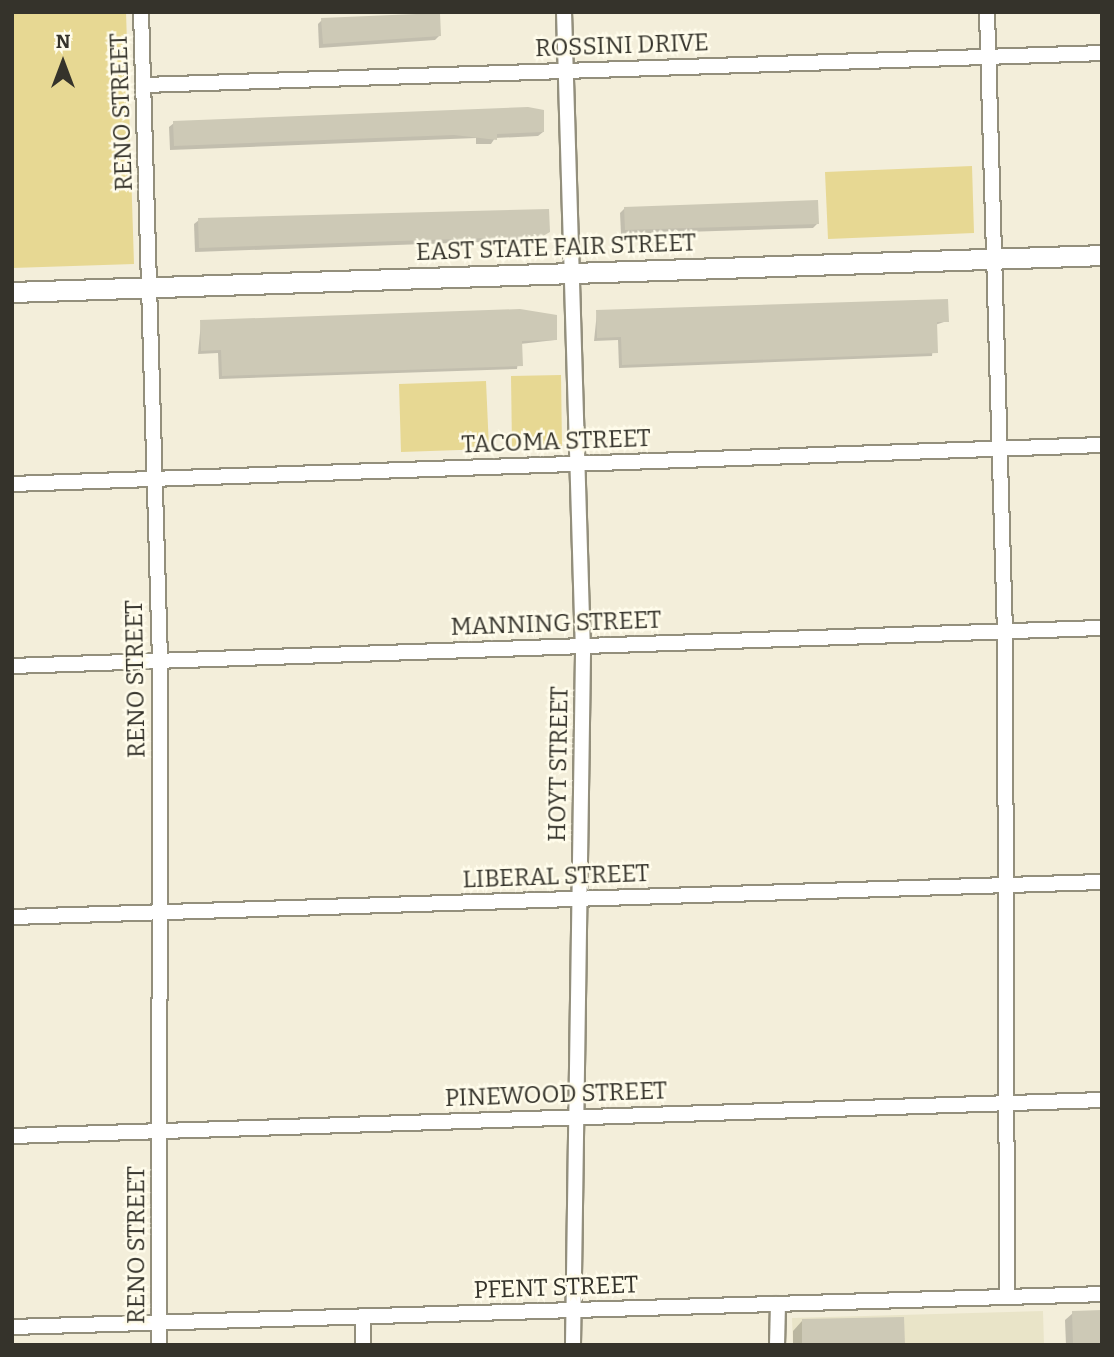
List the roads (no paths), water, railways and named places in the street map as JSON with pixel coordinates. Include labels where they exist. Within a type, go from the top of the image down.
[{"type":"street","name":"RENO STREET","points":[[141,12],[160,660],[159,1345]]},
{"type":"street","name":"HOYT STREET","points":[[564,12],[582,646],[573,1345]]},
{"type":"street","points":[[987,12],[1002,449],[1005,632],[1007,1297]]},
{"type":"street","name":"ROSSINI DRIVE","points":[[144,85],[1102,53]]},
{"type":"street","name":"EAST STATE FAIR STREET","points":[[12,292],[1102,255]]},
{"type":"street","name":"TACOMA STREET","points":[[12,484],[1102,445]]},
{"type":"street","name":"MANNING STREET","points":[[12,666],[1102,628]]},
{"type":"street","name":"LIBERAL STREET","points":[[12,917],[1102,882]]},
{"type":"street","name":"PINEWOOD STREET","points":[[12,1136],[1102,1100]]},
{"type":"street","name":"PFENT STREET","points":[[12,1327],[1102,1294]]},
{"type":"street","points":[[777,1345],[778,1304]]},
{"type":"street","points":[[363,1317],[363,1345]]}]
